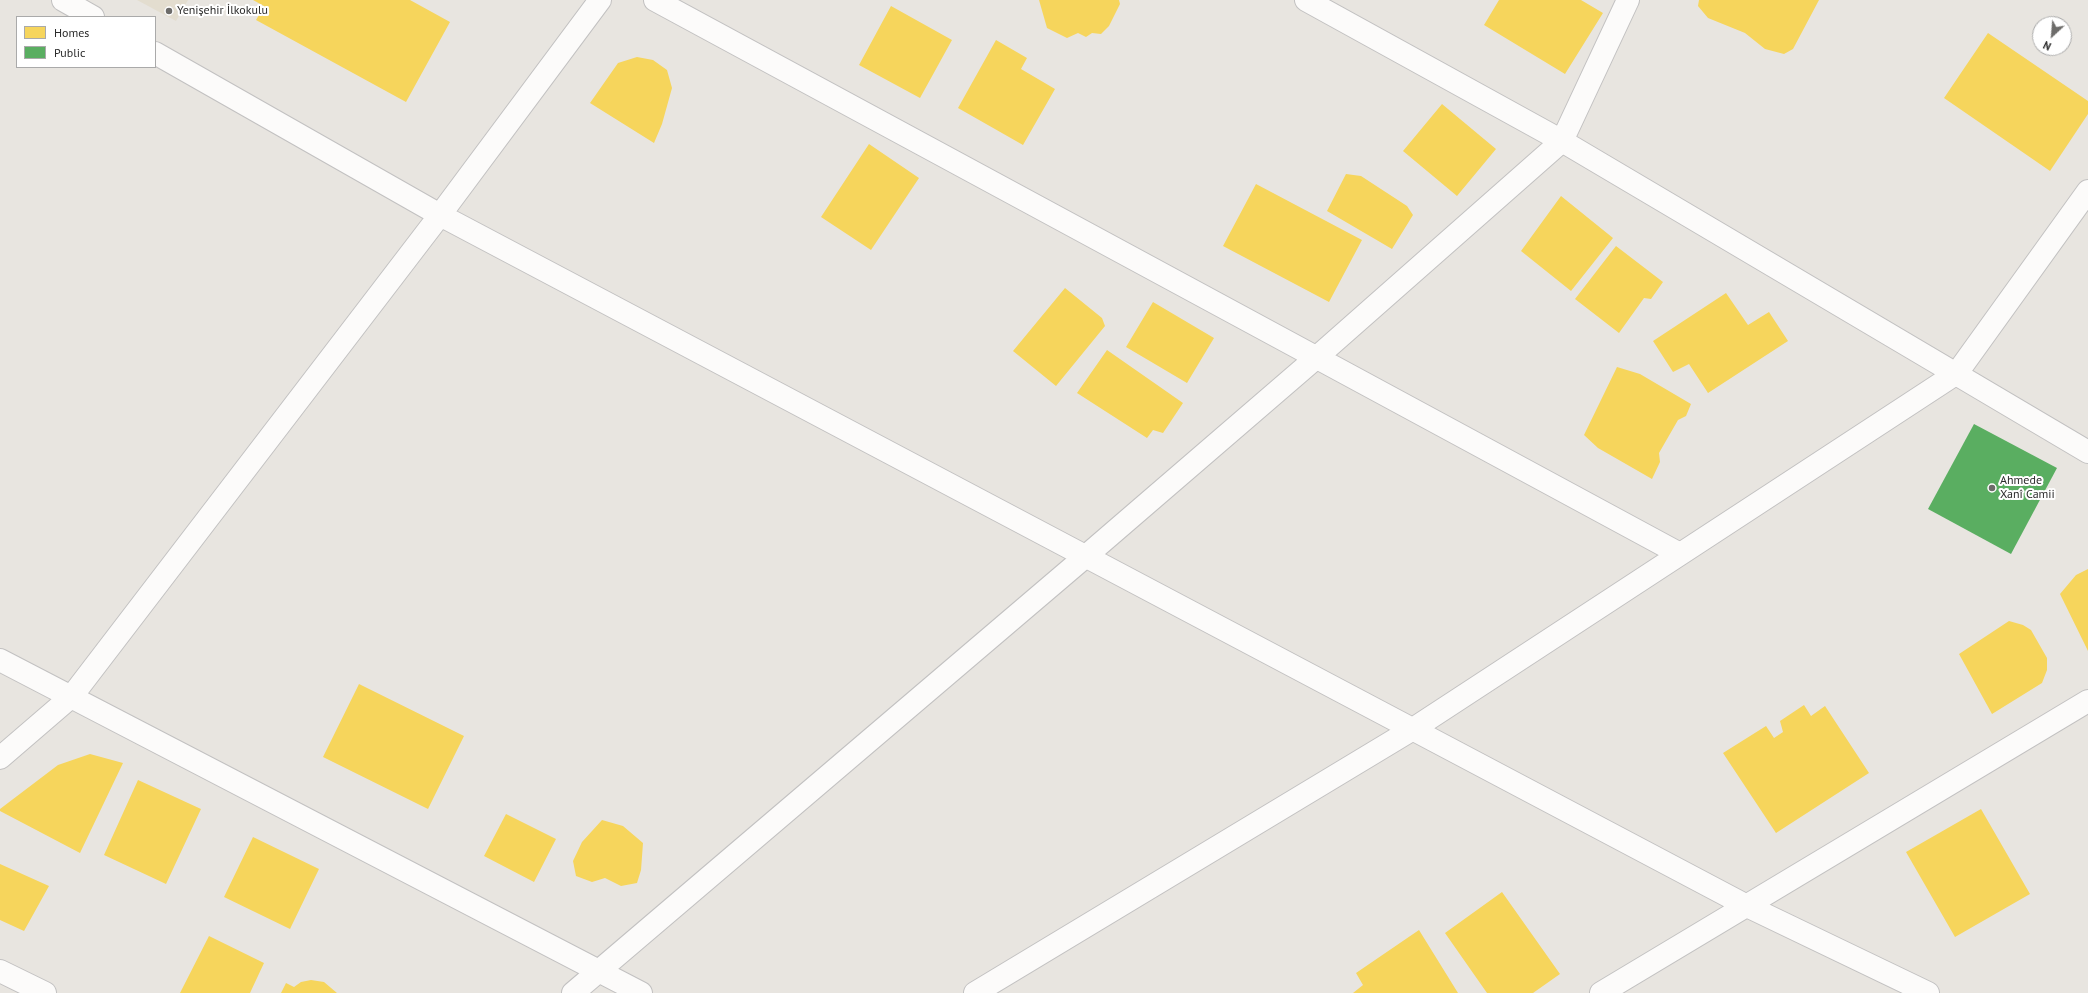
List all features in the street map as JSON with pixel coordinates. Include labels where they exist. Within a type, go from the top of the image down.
[{"type":"street","points":[[63,0],[91,16]]},
{"type":"street","points":[[0,758],[72,696],[440,215],[600,0]]},
{"type":"street","points":[[655,0],[1680,554]]},
{"type":"street","points":[[1306,0],[1562,141],[1957,373],[2088,452]]},
{"type":"street","points":[[573,993],[1317,357],[1562,141],[1628,0]]},
{"type":"street","points":[[156,54],[440,215],[1747,906],[1928,993]]},
{"type":"street","points":[[975,993],[1413,729],[1957,373],[2088,191]]},
{"type":"street","points":[[0,660],[642,993]]},
{"type":"street","points":[[1601,993],[2088,701]]},
{"type":"street","points":[[0,972],[45,993]]},
{"type":"shaded area","name":"Yenişehir İlkokulu","points":[[137,0],[188,0],[176,21]]},
{"type":"building: Homes","points":[[253,0],[410,0],[450,22],[406,102],[256,20],[264,6]]},
{"type":"building: Homes","points":[[1039,0],[1119,0],[1120,4],[1109,26],[1101,34],[1092,33],[1086,37],[1078,33],[1067,38],[1047,28]]},
{"type":"building: Homes","points":[[1499,0],[1581,0],[1603,13],[1565,74],[1484,25]]},
{"type":"building: Homes","points":[[1699,0],[1819,0],[1793,49],[1784,54],[1765,49],[1745,33],[1708,18],[1698,6]]},
{"type":"building: Homes","points":[[891,6],[952,40],[920,98],[859,65]]},
{"type":"building: Homes","points":[[1988,33],[2088,101],[2088,114],[2050,171],[1944,98]]},
{"type":"building: Homes","points":[[996,40],[1027,58],[1021,69],[1055,89],[1023,145],[958,108]]},
{"type":"building: Homes","points":[[637,57],[653,60],[667,70],[672,88],[662,124],[654,143],[590,103],[618,63]]},
{"type":"building: Homes","points":[[1442,104],[1496,149],[1457,196],[1403,151]]},
{"type":"building: Homes","points":[[869,144],[919,178],[871,250],[821,217]]},
{"type":"building: Homes","points":[[1346,174],[1361,176],[1407,206],[1413,215],[1392,249],[1327,211]]},
{"type":"building: Homes","points":[[1256,184],[1362,240],[1329,302],[1223,246]]},
{"type":"building: Homes","points":[[1561,196],[1613,238],[1571,291],[1521,251]]},
{"type":"building: Homes","points":[[1616,246],[1663,282],[1651,299],[1644,298],[1619,333],[1575,299]]},
{"type":"building: Homes","points":[[1065,288],[1102,318],[1105,326],[1056,386],[1013,351]]},
{"type":"building: Homes","points":[[1726,293],[1748,325],[1769,312],[1788,341],[1708,393],[1689,364],[1673,372],[1653,341]]},
{"type":"building: Homes","points":[[1153,302],[1214,338],[1187,383],[1126,347]]},
{"type":"building: Homes","points":[[1107,350],[1183,403],[1163,433],[1153,430],[1147,438],[1077,393]]},
{"type":"building: Homes","points":[[1617,367],[1640,374],[1691,404],[1686,416],[1678,420],[1659,453],[1660,462],[1652,479],[1598,448],[1584,435]]},
{"type":"building: Homes","points":[[2088,569],[2088,651],[2060,594],[2076,575]]},
{"type":"building: Homes","points":[[2009,621],[2023,625],[2031,630],[2047,658],[2047,670],[2042,683],[1992,714],[1959,654]]},
{"type":"building: Homes","points":[[359,684],[464,736],[428,809],[323,757]]},
{"type":"building: Homes","points":[[1804,705],[1811,716],[1825,706],[1869,773],[1776,833],[1723,753],[1766,726],[1774,738],[1783,732],[1780,721]]},
{"type":"building: Homes","points":[[90,754],[123,763],[80,853],[0,811],[0,809],[58,765]]},
{"type":"building: Homes","points":[[138,780],[201,809],[166,884],[104,855]]},
{"type":"building: Homes","points":[[1981,809],[2030,894],[1955,937],[1906,852]]},
{"type":"building: Homes","points":[[506,814],[556,839],[534,882],[484,856]]},
{"type":"building: Homes","points":[[602,820],[623,826],[643,843],[641,870],[637,883],[621,886],[605,878],[592,882],[576,876],[573,861],[582,842]]},
{"type":"building: Homes","points":[[253,837],[319,869],[290,929],[224,897]]},
{"type":"building: Homes","points":[[0,864],[49,886],[24,931],[0,920]]},
{"type":"building: Homes","points":[[1502,892],[1560,974],[1533,993],[1487,993],[1445,933]]},
{"type":"building: Homes","points":[[1419,930],[1458,993],[1353,993],[1363,985],[1356,973]]},
{"type":"building: Homes","points":[[209,936],[264,963],[250,993],[180,993]]},
{"type":"building: Homes","points":[[311,980],[324,982],[337,993],[281,993],[286,983],[294,987],[301,982]]},
{"type":"building: Public","name":"Ahmede Xanî Camii","points":[[1974,424],[2057,468],[2011,554],[1928,509]]},
{"type":"place","name":"Yenişehir İlkokulu","points":[[169,11]]},
{"type":"place","name":"Ahmede Xanî Camii","points":[[1992,488]]}]
